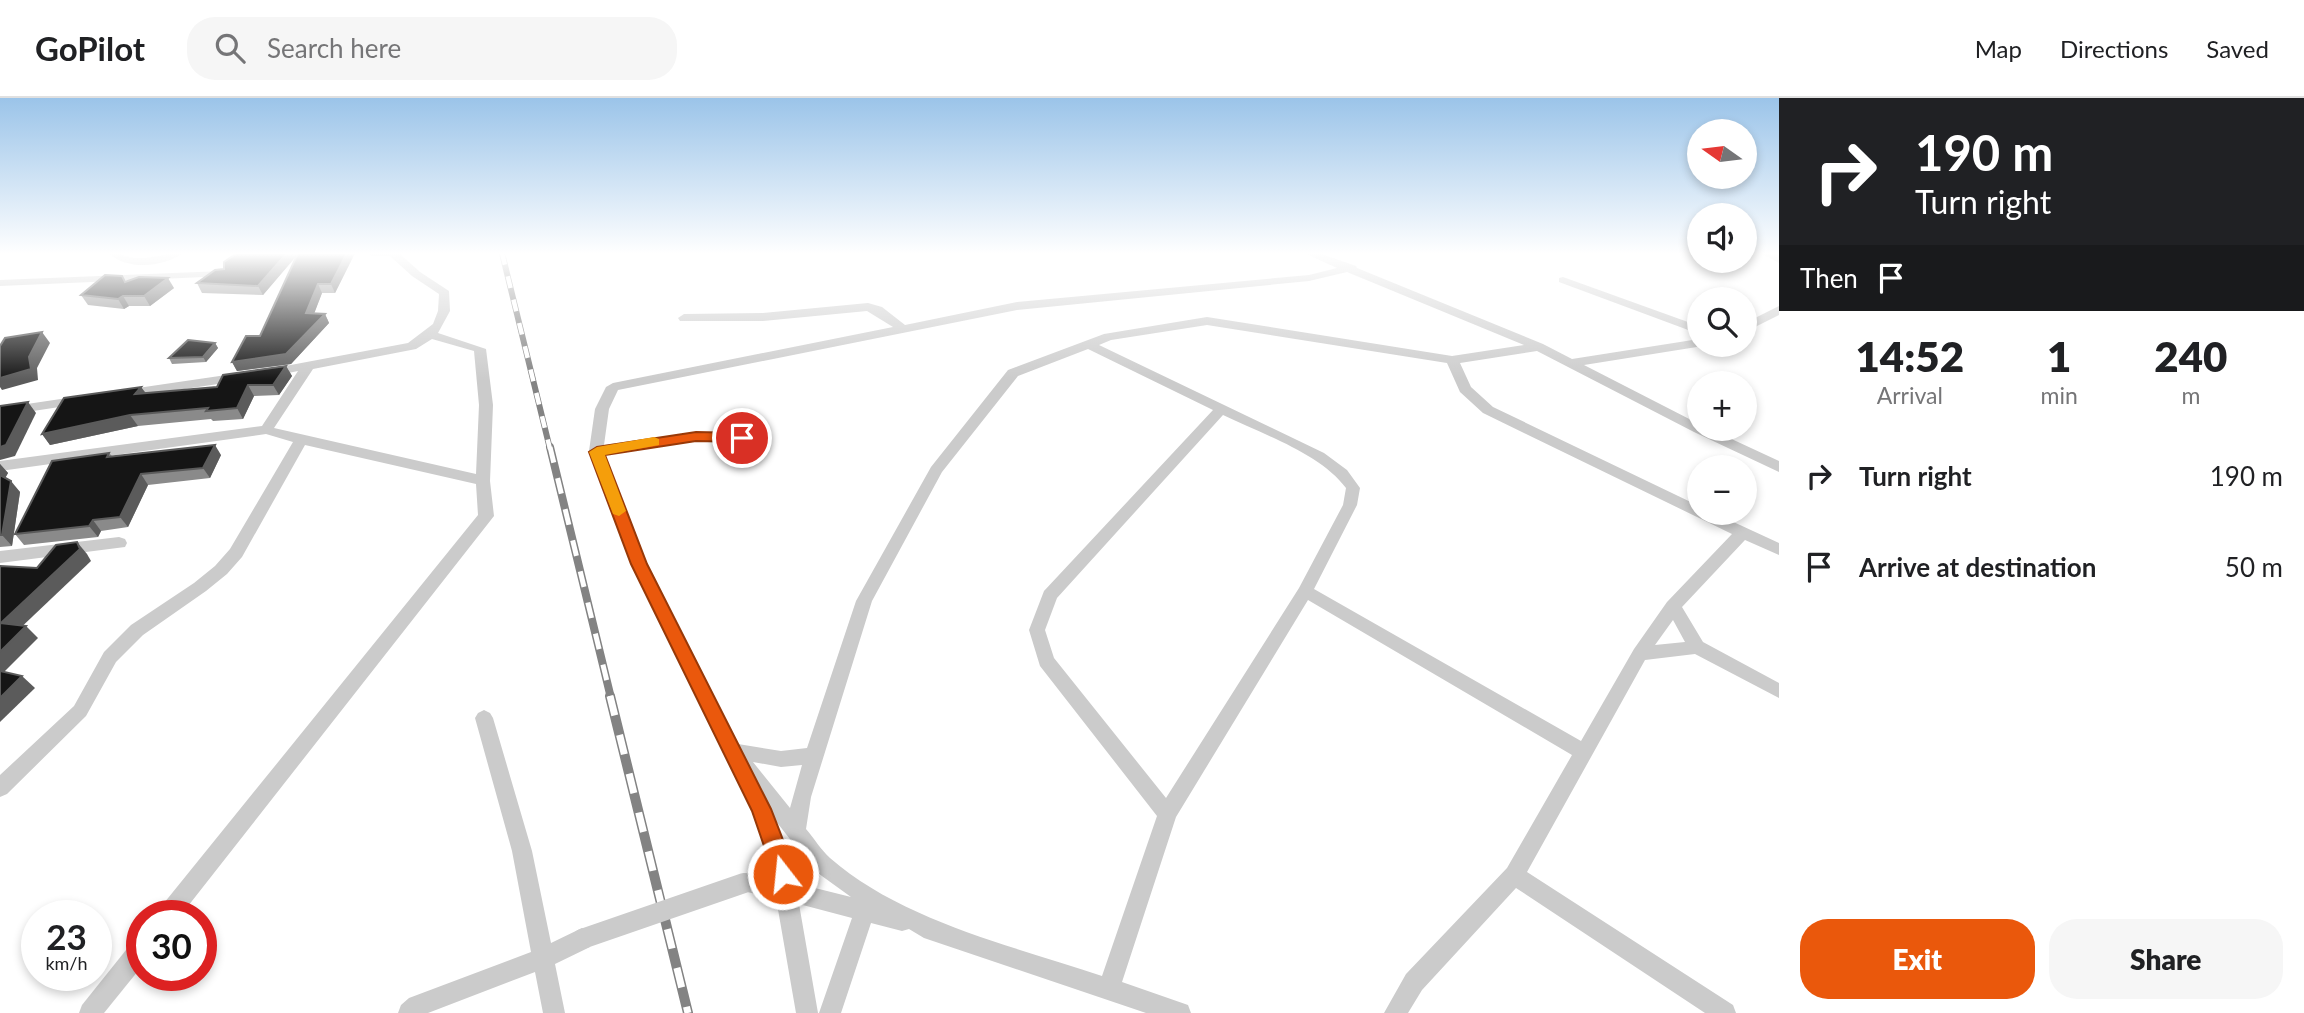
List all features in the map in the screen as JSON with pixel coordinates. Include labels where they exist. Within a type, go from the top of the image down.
[{"type":"street","points":[[0,412],[307,368],[412,346],[432,335],[447,309],[445,296]]},
{"type":"street","points":[[807,1013],[780,858],[761,809],[639,564],[597,452],[602,409],[613,387],[1017,306],[1124,296]]},
{"type":"street","points":[[1417,296],[1572,363],[1687,423]]},
{"type":"street","points":[[1606,296],[1687,326]]},
{"type":"street","points":[[684,318],[763,317],[868,307],[878,310],[903,329]]},
{"type":"street","points":[[1757,322],[1779,310]]},
{"type":"street","points":[[796,831],[802,797],[864,601],[936,470],[1013,373],[1108,337],[1207,321],[1452,360],[1538,347]]},
{"type":"street","points":[[180,900],[486,516],[483,481],[486,405],[480,349],[432,335]]},
{"type":"street","points":[[1087,344],[1319,456],[1342,473],[1353,488],[1350,505],[1304,591],[1167,814],[1109,988]]},
{"type":"street","points":[[1572,363],[1687,344]]},
{"type":"street","points":[[1452,360],[1465,389],[1488,410],[1687,506]]},
{"type":"street","points":[[266,430],[307,368]]},
{"type":"street","points":[[1167,814],[1046,661],[1037,630],[1050,595],[1221,409]]},
{"type":"street","points":[[0,466],[266,430],[301,440],[450,471],[483,481]]},
{"type":"street","points":[[597,452],[696,437],[742,438]]},
{"type":"street","points":[[0,788],[80,711],[110,657],[136,630],[201,587],[236,553],[301,440]]},
{"type":"street","points":[[1724,441],[1779,467]]},
{"type":"street","points":[[1726,525],[1779,549]]},
{"type":"street","points":[[1395,1013],[1414,982],[1514,875],[1640,654],[1673,606],[1742,533]]},
{"type":"street","points":[[0,558],[118,543]]},
{"type":"street","points":[[1304,591],[1584,752]]},
{"type":"street","points":[[1673,606],[1698,647],[1779,691]]},
{"type":"street","points":[[1640,654],[1698,647]]},
{"type":"street","points":[[484,718],[522,851],[554,1013]]},
{"type":"street","points":[[732,751],[781,759],[815,755]]},
{"type":"street","points":[[732,751],[822,864],[864,895],[933,930]]},
{"type":"street","points":[[1514,875],[1725,1013]]},
{"type":"street","points":[[409,1013],[417,1006],[543,958],[582,939],[744,883],[761,884],[933,930],[1180,1013]]},
{"type":"street","points":[[830,1013],[865,911]]},
{"type":"street","points":[[90,1013],[126,968]]},
{"type":"building","points":[[87,296],[144,296],[123,296],[118,299]]},
{"type":"building","points":[[278,296],[313,296],[306,313],[325,314],[286,354],[232,362],[246,336],[260,336]]},
{"type":"building","points":[[42,332],[29,357],[31,369],[0,378],[0,346],[5,338]]},
{"type":"building","points":[[188,340],[215,343],[203,357],[169,358]]},
{"type":"building","points":[[286,366],[273,385],[248,385],[237,408],[130,415],[42,434],[64,398],[141,387],[135,394],[217,387],[223,375]]},
{"type":"building","points":[[28,402],[6,445],[0,447],[0,406]]},
{"type":"building","points":[[215,445],[203,468],[141,474],[120,517],[93,520],[89,526],[15,534],[52,461],[109,453],[107,457]]},
{"type":"building","points":[[0,475],[11,481],[2,535],[0,535]]},
{"type":"building","points":[[77,542],[80,549],[1,623],[26,626],[0,652],[0,566],[37,568],[56,545]]},
{"type":"building","points":[[0,671],[22,676],[0,698]]},
{"type":"railway","points":[[512,296],[550,449]]},
{"type":"railway","points":[[550,447],[611,698]]},
{"type":"railway","points":[[610,696],[688,1013]]},
{"type":"slow traffic","points":[[619,511],[597,452],[654,442]]},
{"type":"route","points":[[742,438],[696,437],[597,452],[639,564],[761,809],[780,858],[783,874]]}]
